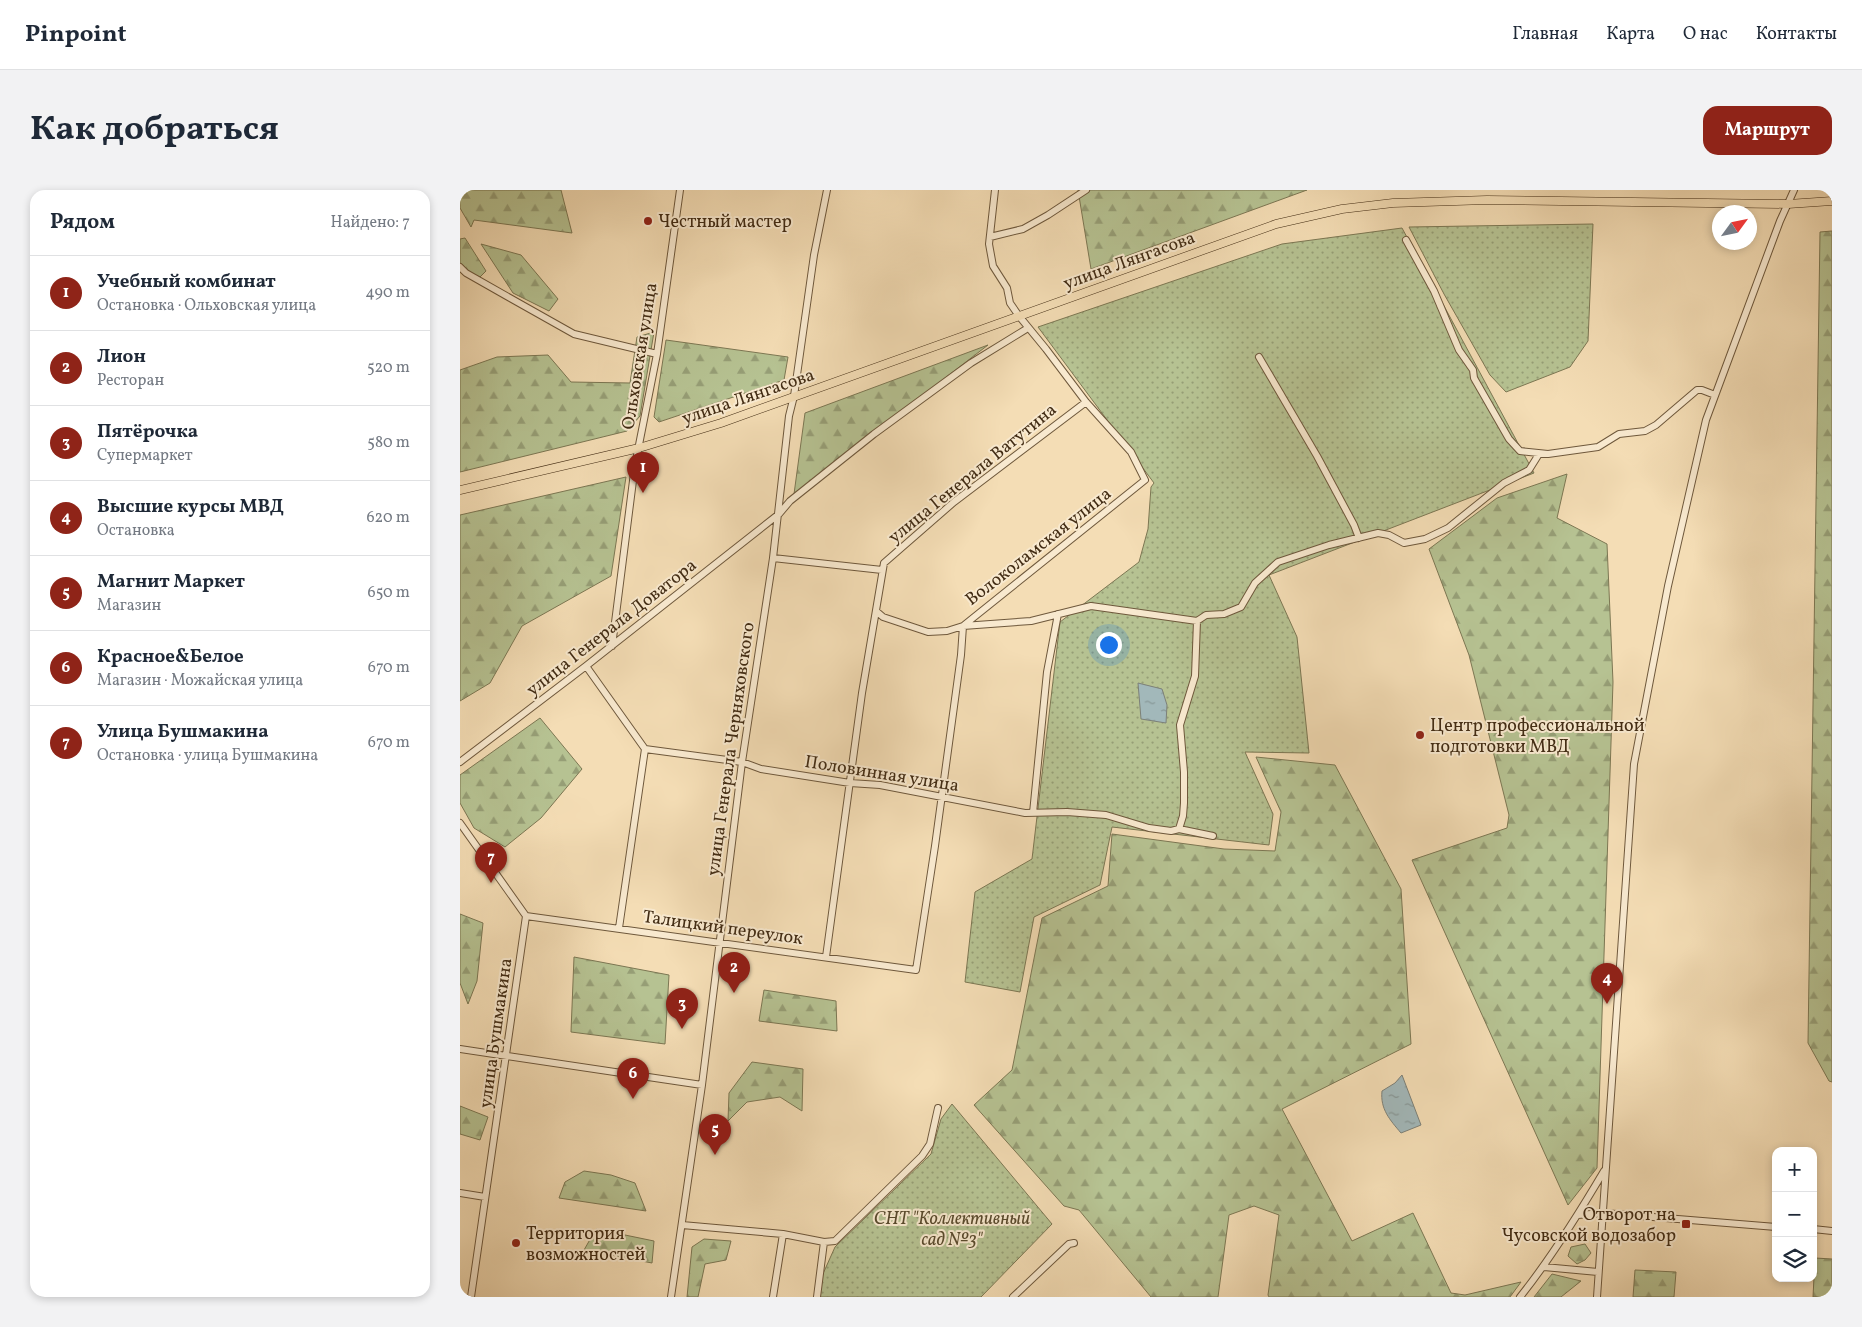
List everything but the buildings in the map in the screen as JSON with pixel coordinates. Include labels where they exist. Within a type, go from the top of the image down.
[{"type":"main road","name":"улица Лянгасова","points":[[460,490],[639,448],[721,423],[1276,224],[1342,209],[1393,203],[1487,200],[1788,204],[1832,201]]},
{"type":"street","name":"Ольховская улица","points":[[612,646],[639,448],[657,354],[680,190]]},
{"type":"street","name":"улица Генерала Черняховского","points":[[671,1297],[702,1085],[742,762],[773,558],[790,416],[814,255],[827,190]]},
{"type":"street","points":[[995,190],[990,237],[993,266],[1007,288],[1010,303],[1018,316],[1086,402]]},
{"type":"street","points":[[990,237],[1023,229],[1086,190]]},
{"type":"street","points":[[1597,1297],[1634,764],[1670,577],[1706,420],[1794,190]]},
{"type":"street","points":[[1406,240],[1434,291],[1459,350],[1473,370],[1474,378],[1509,439],[1520,451],[1539,454],[1598,447],[1619,434],[1645,431],[1656,425],[1697,390],[1715,395]]},
{"type":"street","points":[[460,266],[466,272],[574,334],[657,354]]},
{"type":"street","points":[[779,514],[790,501],[874,434],[970,363],[1028,328]]},
{"type":"street","points":[[1259,357],[1317,456],[1359,538]]},
{"type":"street","name":"Волоколамская улица","points":[[916,970],[935,846],[961,655],[963,626],[1145,480],[1131,452],[1086,402]]},
{"type":"street","name":"улица Генерала Ватутина","points":[[882,570],[884,563],[954,502],[1086,402]]},
{"type":"street","points":[[876,611],[883,617],[928,632],[947,631],[963,626],[1031,621],[1091,606],[1197,621],[1206,615],[1224,614],[1241,606],[1255,583],[1278,562],[1329,545],[1378,533],[1389,535],[1404,543],[1425,538],[1448,528],[1504,484],[1529,470],[1539,454]]},
{"type":"street","name":"улица Генерала Доватора","points":[[460,762],[612,646],[779,514]]},
{"type":"street","points":[[773,558],[882,570],[862,693],[826,957]]},
{"type":"street","points":[[1034,813],[1047,672],[1058,614]]},
{"type":"street","points":[[1179,829],[1184,803],[1184,772],[1180,725],[1196,676],[1197,621]]},
{"type":"street","points":[[586,666],[644,749],[619,928]]},
{"type":"street","name":"Половинная улица","points":[[644,749],[742,762],[761,769],[850,783],[880,785],[1025,813],[1067,812],[1106,815],[1149,828],[1170,831],[1179,829],[1213,836]]},
{"type":"street","points":[[460,823],[526,916]]},
{"type":"street","name":"Талицкий переулок","points":[[526,916],[916,970]]},
{"type":"street","name":"улица Бушмакина","points":[[471,1297],[526,916]]},
{"type":"street","points":[[460,1049],[702,1085]]},
{"type":"street","points":[[682,1225],[783,1234],[824,1242],[830,1242],[839,1238],[922,1156],[930,1144],[938,1108]]},
{"type":"street","points":[[1520,1297],[1544,1267],[1605,1170]]},
{"type":"street","points":[[460,1193],[485,1197]]},
{"type":"street","points":[[1578,1215],[1604,1213],[1772,1227]]},
{"type":"street","points":[[1817,1229],[1832,1231]]},
{"type":"street","points":[[773,1297],[783,1234]]},
{"type":"street","points":[[816,1297],[824,1242]]},
{"type":"street","points":[[1013,1297],[1069,1244],[1074,1243]]},
{"type":"street","points":[[1544,1267],[1598,1272]]},
{"type":"green space","points":[[460,190],[561,190],[572,233],[474,220],[471,227],[460,208]]},
{"type":"green space","points":[[1078,190],[1307,190],[1091,269]]},
{"type":"green space","points":[[1593,224],[1588,341],[1570,367],[1506,392],[1490,375],[1409,227]]},
{"type":"green space","points":[[1402,228],[1534,473],[1269,575],[1297,637],[1309,753],[1245,752],[1273,814],[1269,845],[1112,827],[1100,885],[1034,917],[1020,992],[965,982],[975,892],[1032,859],[1060,622],[1139,562],[1148,529],[1151,487],[1154,483],[1038,327],[1282,244]]},
{"type":"green space","points":[[1832,231],[1832,1082],[1829,1081],[1808,1043],[1820,232]]},
{"type":"green space","points":[[465,238],[486,271],[480,277],[467,272],[460,264],[460,239]]},
{"type":"green space","points":[[481,244],[521,255],[558,299],[549,311],[513,293]]},
{"type":"green space","points":[[654,332],[640,416],[627,431],[460,472],[460,370],[497,357],[548,355],[571,382],[630,383],[637,337]]},
{"type":"green space","points":[[666,340],[788,357],[784,380],[659,422],[654,417]]},
{"type":"green space","points":[[988,345],[794,494],[805,413]]},
{"type":"green space","points":[[1567,474],[1557,518],[1607,544],[1613,682],[1597,1168],[1568,1205],[1412,860],[1507,828],[1509,815],[1469,655],[1429,549],[1497,498]]},
{"type":"green space","points":[[626,477],[611,576],[522,626],[490,683],[460,701],[460,515]]},
{"type":"green space","points":[[540,718],[582,769],[541,818],[505,847],[474,828],[460,803],[460,775]]},
{"type":"green space","points":[[1256,757],[1335,765],[1401,889],[1411,1044],[1282,1109],[1352,1241],[1413,1213],[1451,1293],[1465,1295],[1521,1282],[1510,1297],[1269,1297],[1279,1215],[1254,1206],[1229,1215],[1218,1297],[1151,1297],[1079,1210],[1064,1206],[974,1105],[1012,1070],[1042,918],[1108,886],[1112,834],[1224,849],[1275,851],[1281,812]]},
{"type":"green space","points":[[460,914],[483,923],[477,981],[468,1004],[460,983]]},
{"type":"green space","points":[[574,957],[669,975],[665,1044],[571,1032]]},
{"type":"green space","points":[[764,990],[836,1001],[837,1031],[759,1021]]},
{"type":"green space","points":[[752,1062],[803,1069],[802,1111],[780,1097],[747,1102],[728,1121],[729,1093]]},
{"type":"green space","name":"СНТ \"Коллективный сад №3\"","points":[[952,1104],[1052,1224],[981,1297],[819,1297],[822,1276],[835,1247],[931,1154],[941,1119]]},
{"type":"green space","points":[[460,1106],[488,1117],[480,1140],[460,1134]]},
{"type":"green space","points":[[584,1171],[611,1175],[635,1183],[646,1211],[559,1198],[565,1182]]},
{"type":"green space","points":[[596,1229],[654,1241],[652,1263],[584,1250]]},
{"type":"green space","points":[[704,1239],[731,1241],[726,1260],[705,1264],[698,1297],[687,1297],[692,1247]]},
{"type":"green space","points":[[1585,1244],[1591,1253],[1585,1260],[1577,1264],[1568,1256],[1571,1247]]},
{"type":"green space","points":[[1817,1258],[1832,1259],[1832,1297],[1813,1297],[1814,1282],[1817,1282]]},
{"type":"green space","points":[[1635,1270],[1676,1272],[1674,1297],[1633,1297]]},
{"type":"green space","points":[[1552,1274],[1581,1281],[1561,1297],[1534,1297]]},
{"type":"water","points":[[1138,683],[1162,689],[1167,705],[1166,723],[1141,719]]},
{"type":"water","points":[[1402,1075],[1421,1125],[1401,1133],[1384,1109],[1382,1091],[1395,1083]]},
{"type":"place","name":"Честный мастер","points":[[648,221]]},
{"type":"place","name":"Учебный комбинат","points":[[643,493]]},
{"type":"place","name":"Центр профессиональной подготовки МВД","points":[[1420,735]]},
{"type":"place","name":"Улица Бушмакина","points":[[491,883]]},
{"type":"place","name":"Лион","points":[[734,993]]},
{"type":"place","name":"Высшие курсы МВД","points":[[1607,1004]]},
{"type":"place","name":"Пятёрочка","points":[[682,1029]]},
{"type":"place","name":"Красное&Белое","points":[[633,1099]]},
{"type":"place","name":"Магнит Маркет","points":[[715,1155]]},
{"type":"place","name":"Отворот на Чусовской водозабор","points":[[1686,1224]]},
{"type":"place","name":"Территория возможностей","points":[[516,1243]]}]
